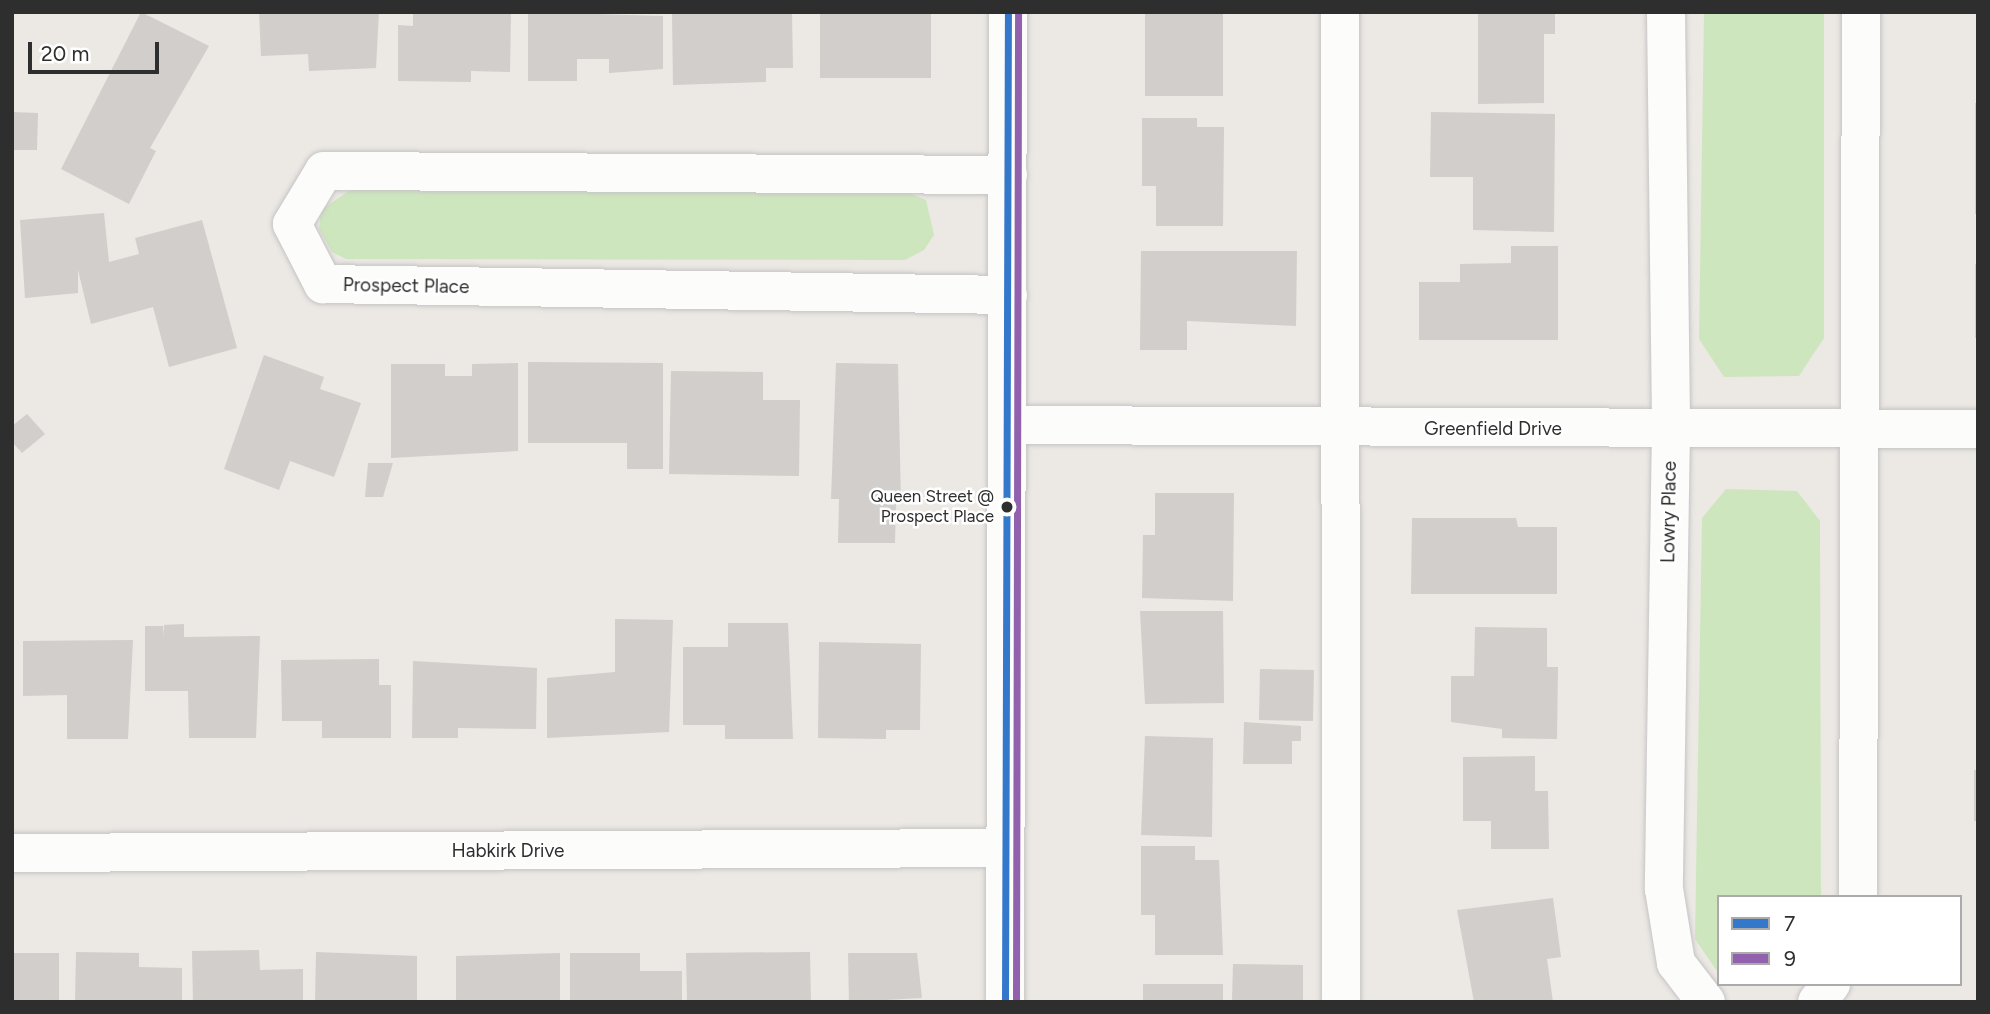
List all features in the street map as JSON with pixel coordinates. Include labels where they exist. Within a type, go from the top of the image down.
[{"type":"street","points":[[1005,1002],[1009,425],[1008,12]]},
{"type":"street","points":[[1340,12],[1341,1002]]},
{"type":"street","name":"Lowry Place","points":[[1666,12],[1671,429],[1664,889],[1676,963],[1706,1002]]},
{"type":"street","points":[[1858,895],[1863,429],[1861,12]]},
{"type":"street","name":"Prospect Place","points":[[1008,175],[324,171],[292,224],[323,284],[1008,295]]},
{"type":"street","name":"Greenfield Drive","points":[[1009,425],[1342,429],[1978,429]]},
{"type":"street","name":"Habkirk Drive","points":[[12,853],[1004,848]]},
{"type":"street","points":[[1817,1002],[1829,986]]},
{"type":"green space","points":[[1704,12],[1824,12],[1824,338],[1799,376],[1724,377],[1699,339]]},
{"type":"green space","points":[[353,188],[905,191],[926,200],[934,235],[924,250],[905,260],[346,259],[332,252],[319,229],[321,210]]},
{"type":"green space","points":[[1726,489],[1797,491],[1820,521],[1821,895],[1717,895],[1717,971],[1695,939],[1702,518]]},
{"type":"building","points":[[141,12],[209,46],[150,148],[156,151],[129,204],[61,169]]},
{"type":"building","points":[[259,12],[379,12],[376,68],[309,71],[308,54],[261,56]]},
{"type":"building","points":[[413,12],[511,12],[510,72],[471,71],[471,82],[398,81],[398,25],[413,26]]},
{"type":"building","points":[[528,12],[663,16],[663,69],[609,73],[609,59],[577,59],[577,81],[528,81]]},
{"type":"building","points":[[820,12],[931,12],[931,78],[820,78]]},
{"type":"building","points":[[1145,12],[1223,12],[1223,96],[1145,96]]},
{"type":"building","points":[[1478,12],[1555,12],[1555,34],[1544,34],[1544,103],[1478,104]]},
{"type":"building","points":[[672,13],[792,13],[793,68],[766,68],[766,82],[673,85]]},
{"type":"building","points":[[1975,103],[1978,103],[1978,214],[1975,214]]},
{"type":"building","points":[[12,112],[38,113],[37,150],[12,150]]},
{"type":"building","points":[[1431,112],[1555,114],[1554,232],[1473,230],[1473,177],[1430,177]]},
{"type":"building","points":[[1142,118],[1197,118],[1197,127],[1224,127],[1223,226],[1156,226],[1156,186],[1142,186]]},
{"type":"building","points":[[104,213],[109,262],[139,254],[135,238],[202,220],[237,348],[169,367],[153,307],[91,324],[78,270],[78,293],[25,298],[20,220]]},
{"type":"building","points":[[1511,246],[1558,246],[1558,340],[1419,340],[1419,282],[1460,282],[1460,264],[1511,263]]},
{"type":"building","points":[[1141,251],[1297,251],[1296,326],[1187,321],[1187,350],[1140,350]]},
{"type":"building","points":[[1975,264],[1978,264],[1978,338],[1975,338]]},
{"type":"building","points":[[264,355],[324,377],[320,389],[361,403],[334,477],[290,461],[279,490],[224,469]]},
{"type":"building","points":[[528,362],[663,363],[663,469],[627,469],[627,443],[528,443]]},
{"type":"building","points":[[518,363],[518,451],[391,458],[391,364],[445,364],[445,376],[472,376],[472,364]]},
{"type":"building","points":[[836,363],[898,364],[901,502],[896,502],[895,543],[838,543],[839,499],[831,499]]},
{"type":"building","points":[[671,371],[763,372],[763,400],[800,400],[799,476],[669,474]]},
{"type":"building","points":[[27,414],[45,434],[22,453],[12,442],[12,426]]},
{"type":"building","points":[[368,463],[393,463],[383,497],[365,497]]},
{"type":"building","points":[[1155,493],[1234,493],[1233,601],[1142,598],[1143,535],[1155,535]]},
{"type":"building","points":[[1412,518],[1516,518],[1518,527],[1557,527],[1557,594],[1411,594]]},
{"type":"building","points":[[1140,611],[1223,611],[1224,703],[1145,704]]},
{"type":"building","points":[[615,619],[673,620],[669,732],[547,738],[547,678],[615,672]]},
{"type":"building","points":[[728,623],[788,623],[793,739],[725,739],[725,725],[683,725],[683,647],[728,647]]},
{"type":"building","points":[[184,624],[184,637],[260,636],[256,738],[189,738],[188,691],[145,691],[145,626],[163,626],[164,637],[164,625]]},
{"type":"building","points":[[1475,627],[1547,628],[1547,667],[1558,667],[1557,739],[1502,738],[1502,729],[1451,722],[1451,676],[1474,676]]},
{"type":"building","points":[[133,640],[128,739],[67,739],[67,695],[23,696],[23,641]]},
{"type":"building","points":[[819,642],[921,644],[920,730],[886,730],[886,739],[818,738]]},
{"type":"building","points":[[379,659],[379,685],[391,685],[391,738],[322,738],[322,721],[282,721],[281,660]]},
{"type":"building","points":[[413,661],[537,668],[536,729],[458,728],[458,738],[412,738]]},
{"type":"building","points":[[1260,669],[1314,670],[1313,721],[1259,720]]},
{"type":"building","points":[[1244,722],[1301,726],[1301,741],[1292,741],[1292,764],[1243,764]]},
{"type":"building","points":[[1145,736],[1213,738],[1212,837],[1141,835]]},
{"type":"building","points":[[1535,756],[1535,791],[1548,791],[1549,849],[1491,849],[1491,821],[1463,821],[1463,757]]},
{"type":"building","points":[[1974,770],[1978,770],[1978,821],[1974,821]]},
{"type":"building","points":[[1141,846],[1195,846],[1195,860],[1219,860],[1223,955],[1155,955],[1155,915],[1141,915]]},
{"type":"building","points":[[1553,898],[1561,957],[1547,959],[1553,1002],[1474,1002],[1457,910]]},
{"type":"building","points":[[259,950],[260,970],[303,969],[303,1002],[193,1002],[192,951]]},
{"type":"building","points":[[76,952],[139,953],[139,967],[182,968],[182,1002],[75,1002]]},
{"type":"building","points":[[316,952],[417,956],[417,1002],[315,1002]]},
{"type":"building","points":[[810,952],[811,1002],[687,1002],[686,953]]},
{"type":"building","points":[[12,953],[59,953],[59,1002],[12,1002]]},
{"type":"building","points":[[560,953],[560,1002],[456,1002],[456,956]]},
{"type":"building","points":[[570,953],[640,953],[640,971],[682,971],[682,1002],[570,1002]]},
{"type":"building","points":[[848,953],[917,953],[922,998],[849,1002]]},
{"type":"building","points":[[1233,964],[1303,965],[1303,1002],[1232,1001]]},
{"type":"building","points":[[1143,984],[1223,984],[1223,1002],[1143,1002]]},
{"type":"transit line","name":"7","points":[[1005,1002],[1008,12]]},
{"type":"transit line","name":"9","points":[[1016,1002],[1018,12]]},
{"type":"place","name":"Queen Street @ Prospect Place","points":[[1007,507]]}]
